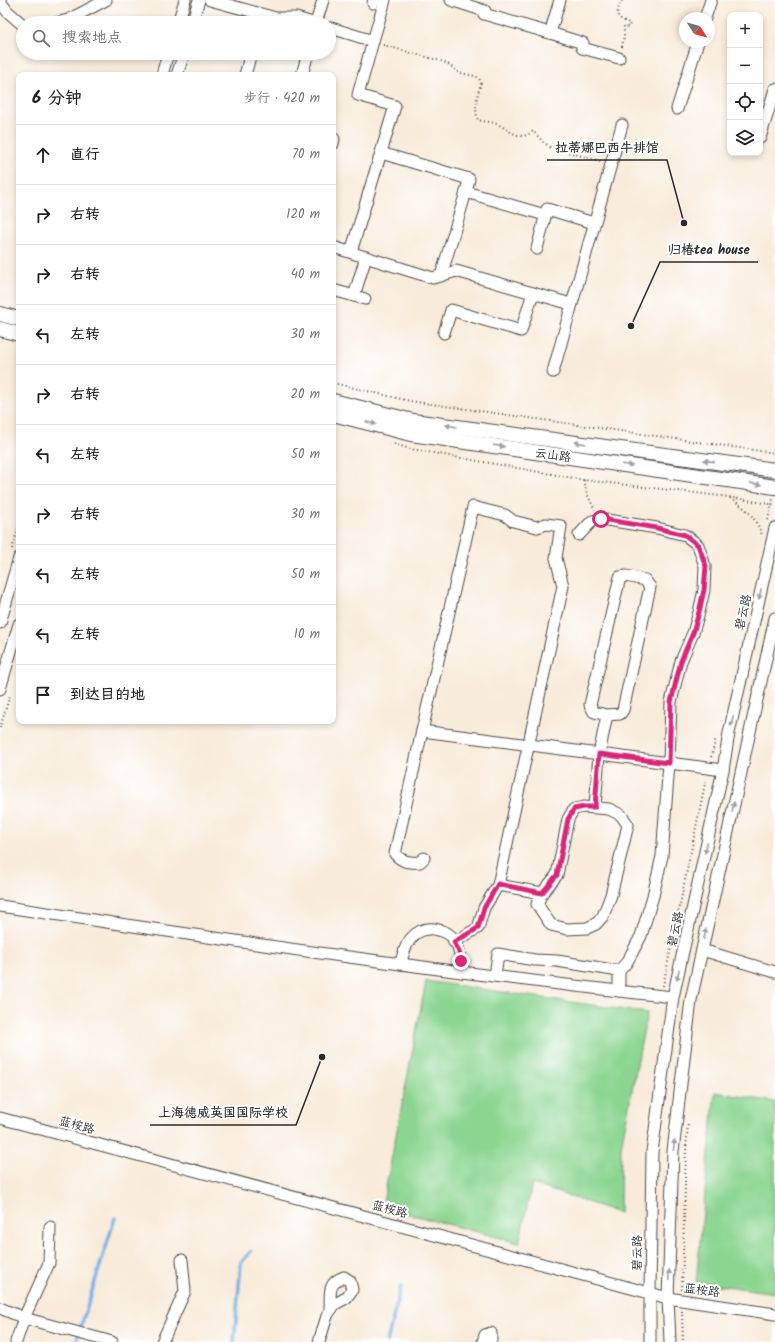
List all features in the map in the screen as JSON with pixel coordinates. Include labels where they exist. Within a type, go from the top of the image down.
[{"type":"main road","points":[[0,314],[16,318]]},
{"type":"main road","points":[[0,329],[16,333]]},
{"type":"main road","name":"云山路","points":[[336,401],[413,421],[775,470]]},
{"type":"main road","name":"云山路","points":[[336,415],[411,434],[775,487]]},
{"type":"street","points":[[76,16],[106,0]]},
{"type":"street","points":[[180,16],[185,0]]},
{"type":"street","points":[[194,16],[199,0]]},
{"type":"street","points":[[210,0],[269,16]]},
{"type":"street","points":[[318,16],[323,0]]},
{"type":"street","points":[[351,252],[395,106],[358,95],[385,0]]},
{"type":"street","points":[[451,0],[472,3],[485,11],[484,14],[583,43],[582,48],[618,58]]},
{"type":"street","points":[[550,33],[560,0]]},
{"type":"street","points":[[707,12],[711,0]]},
{"type":"street","points":[[0,1],[7,11],[16,19]]},
{"type":"street","points":[[336,30],[373,41]]},
{"type":"street","points":[[677,109],[696,48]]},
{"type":"street","points":[[163,72],[166,60]]},
{"type":"street","points":[[178,72],[182,60]]},
{"type":"street","points":[[246,72],[250,60]]},
{"type":"street","points":[[303,72],[306,60]]},
{"type":"street","points":[[763,128],[775,89]]},
{"type":"street","points":[[553,372],[622,124]]},
{"type":"street","points":[[381,153],[469,179],[441,276]]},
{"type":"street","points":[[466,192],[545,215]]},
{"type":"street","points":[[536,249],[546,209],[594,223]]},
{"type":"street","points":[[336,248],[433,278],[456,271],[572,304]]},
{"type":"street","points":[[354,296],[366,257]]},
{"type":"street","points":[[336,291],[365,299]]},
{"type":"street","points":[[444,333],[451,310],[521,331],[533,293]]},
{"type":"street","points":[[424,858],[420,862],[412,863],[400,860],[395,854],[473,507],[505,515],[513,521],[536,527],[546,524],[561,526],[556,558],[564,586],[498,884],[484,908],[478,928],[454,942]]},
{"type":"street","points":[[578,535],[592,521],[601,519],[657,528],[685,535],[698,545],[706,566],[704,590],[699,612],[693,633],[681,661],[671,702],[669,763],[662,856],[653,896],[641,936],[619,971],[619,991]]},
{"type":"street","name":"碧云路","points":[[650,1342],[652,1152],[673,997],[723,770],[729,733],[775,528]]},
{"type":"street","points":[[0,623],[16,568]]},
{"type":"street","points":[[626,576],[645,580],[650,587],[624,710],[620,714],[607,715],[594,712],[590,705],[620,577],[626,576]]},
{"type":"street","points":[[670,1342],[668,1298],[673,1151],[691,1000],[775,618]]},
{"type":"street","points":[[0,689],[16,634]]},
{"type":"street","points":[[595,807],[599,754],[607,715]]},
{"type":"street","points":[[422,731],[723,770]]},
{"type":"street","points":[[595,807],[609,809],[621,815],[628,825],[611,896],[603,916],[596,924],[587,928],[567,929],[551,925],[537,904],[542,893],[557,875],[568,819],[574,809],[595,807]]},
{"type":"street","points":[[498,884],[542,893]]},
{"type":"street","points":[[0,906],[401,964],[673,997]]},
{"type":"street","points":[[401,964],[405,946],[410,938],[418,932],[428,929],[437,930],[445,932],[452,937],[459,952],[462,972]]},
{"type":"street","points":[[702,950],[775,972]]},
{"type":"street","points":[[494,976],[498,954],[619,971]]},
{"type":"street","name":"蓝桉路","points":[[0,1118],[668,1298],[775,1314]]},
{"type":"street","points":[[16,1342],[24,1318],[49,1262],[50,1227]]},
{"type":"street","points":[[162,1342],[185,1291],[182,1260]]},
{"type":"street","points":[[0,1308],[24,1318],[112,1342]]},
{"type":"street","points":[[319,1342],[330,1311]]},
{"type":"street","points":[[482,1342],[486,1335],[491,1333],[492,1340],[490,1342]]},
{"type":"path","points":[[618,58],[623,44],[624,26],[629,27],[630,24],[622,21],[617,15],[617,10],[622,0]]},
{"type":"path","points":[[373,41],[441,61],[448,64],[459,73],[479,78],[481,84],[476,105],[476,115],[478,120],[498,124],[515,135],[523,136],[530,134],[533,131],[543,142],[550,146],[611,164]]},
{"type":"path","points":[[336,384],[410,401],[775,453]]},
{"type":"path","points":[[390,443],[411,449],[584,480],[775,505]]},
{"type":"path","points":[[584,480],[592,507],[601,519]]},
{"type":"path","points":[[729,498],[745,508],[757,521],[763,540]]},
{"type":"path","points":[[683,1342],[681,1300],[688,1125]]},
{"type":"green space","points":[[426,981],[647,1013],[621,1147],[620,1213],[532,1184],[519,1243],[382,1207]]},
{"type":"green space","points":[[715,1092],[775,1102],[775,1293],[696,1282]]},
{"type":"waterway","points":[[76,1342],[115,1218]]},
{"type":"waterway","points":[[234,1342],[241,1263],[251,1251]]},
{"type":"waterway","points":[[387,1342],[401,1286]]},
{"type":"place","name":"拉蒂娜巴西牛排馆","points":[[684,223]]},
{"type":"place","name":"归椿tea house","points":[[631,326]]},
{"type":"place","name":"上海德威英国国际学校","points":[[322,1057]]},
{"type":"route","points":[[461,961],[459,952],[454,942],[478,928],[484,908],[498,884],[542,893],[557,875],[568,819],[574,809],[595,807],[599,754],[669,763],[671,702],[681,661],[693,633],[699,612],[704,590],[706,566],[698,545],[685,535],[657,528],[601,519]]}]
